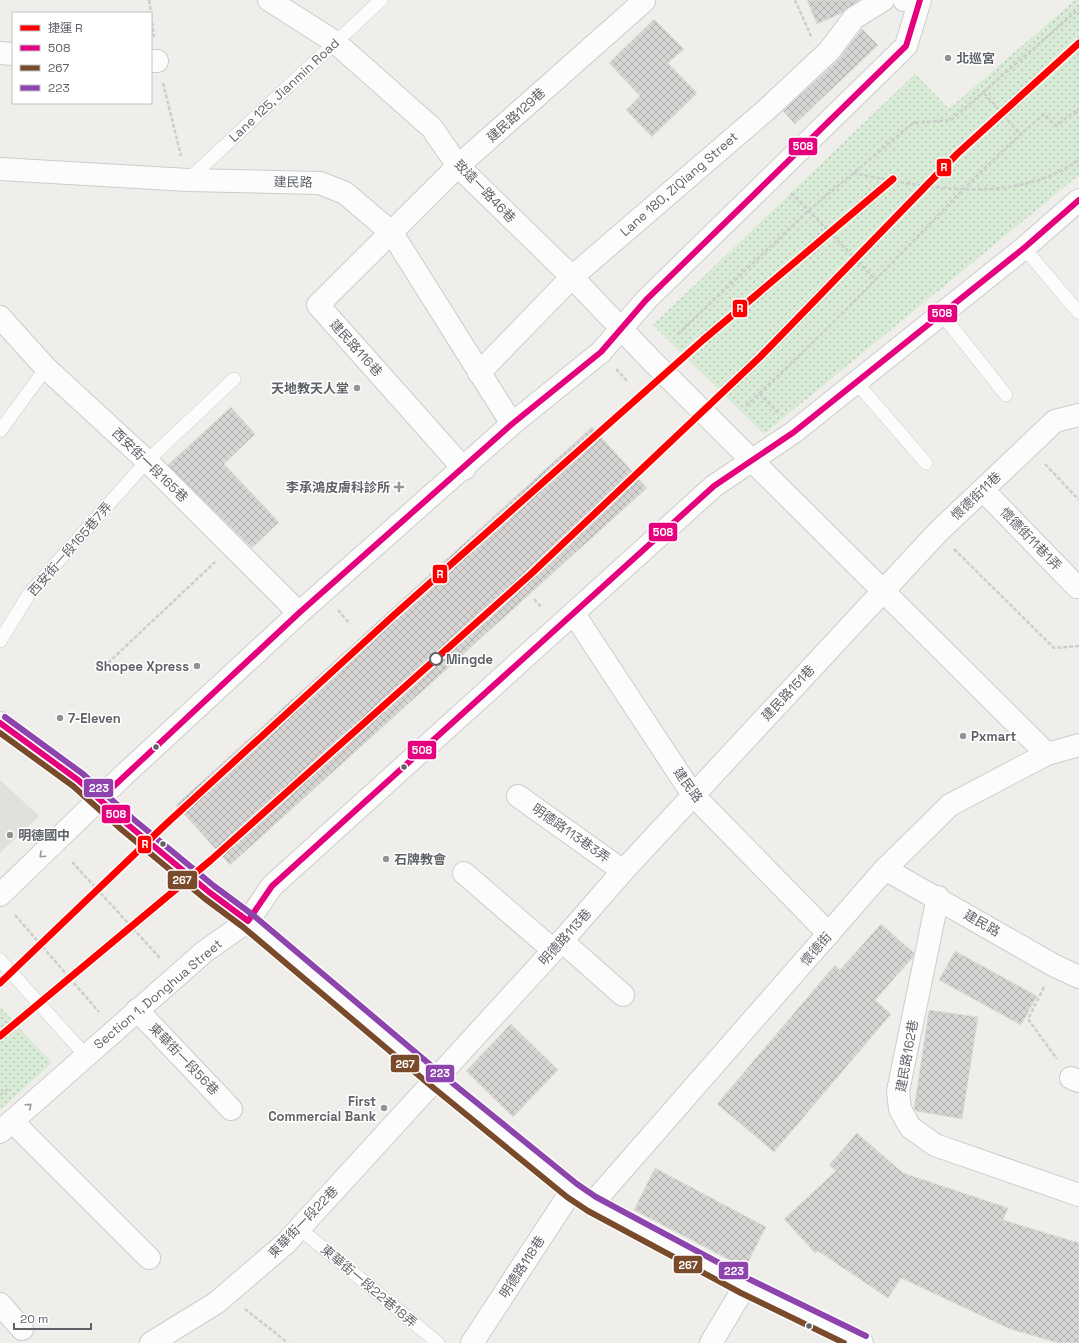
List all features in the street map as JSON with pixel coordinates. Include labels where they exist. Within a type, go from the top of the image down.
[{"type":"street","name":"致遠一路46巷","points":[[269,0],[335,42],[432,128],[458,166],[572,277],[651,360],[1047,754]]},
{"type":"street","name":"Lane 180, ZiQiang Street","points":[[479,374],[572,277],[766,110],[829,51],[854,18],[883,0]]},
{"type":"street","points":[[0,895],[100,799],[300,614],[512,424],[601,352],[646,300],[906,46],[915,0]]},
{"type":"street","name":"建民路129巷","points":[[392,233],[458,166],[644,1]]},
{"type":"street","points":[[0,53],[12,54]]},
{"type":"street","name":"建民路","points":[[0,170],[188,180],[320,183],[345,194],[392,233],[479,374],[512,424]]},
{"type":"street","name":"Section 1, Donghua Street","points":[[6,1127],[204,952],[248,921],[272,886],[714,486],[794,432],[1024,248],[1079,200]]},
{"type":"street","name":"建民路116巷","points":[[392,233],[318,305],[464,468]]},
{"type":"street","name":"西安街一段165巷","points":[[0,317],[46,368],[147,461],[300,614]]},
{"type":"street","name":"懷德街11巷","points":[[883,592],[938,532],[1055,421],[1077,417]]},
{"type":"street","name":"懷德街11巷1弄","points":[[983,490],[1077,587],[1079,587]]},
{"type":"street","name":"建民路151巷","points":[[693,795],[883,592]]},
{"type":"street","name":"建民路","points":[[574,614],[693,795],[829,934]]},
{"type":"street","points":[[0,723],[100,799],[127,824],[209,892],[248,921],[435,1078],[572,1190],[592,1204],[745,1286],[862,1343]]},
{"type":"street","name":"懷德街","points":[[592,1204],[885,868],[950,805],[1047,754],[1079,746]]},
{"type":"street","name":"明德路113巷","points":[[435,1078],[558,946],[624,870],[693,795]]},
{"type":"street","name":"明德路113巷3弄","points":[[518,796],[624,870]]},
{"type":"street","name":"建民路","points":[[885,868],[1055,966],[1079,977]]},
{"type":"street","points":[[464,873],[622,995]]},
{"type":"street","name":"建民路162巷","points":[[938,898],[898,1091],[900,1109],[910,1127],[935,1146],[1079,1195]]},
{"type":"street","name":"東華街一段56巷","points":[[137,1010],[231,1109]]},
{"type":"street","name":"東華街一段22巷","points":[[165,1340],[216,1303],[286,1243],[435,1078]]},
{"type":"street","points":[[6,1127],[149,1258]]},
{"type":"street","name":"明德路118巷","points":[[472,1343],[572,1190]]},
{"type":"street","points":[[711,1343],[745,1286]]},
{"type":"street","points":[[0,1304],[22,1328]]},
{"type":"lane","name":"Lane 125, Jianmin Road","points":[[188,180],[381,0]]},
{"type":"lane","points":[[1024,248],[1079,313]]},
{"type":"lane","points":[[941,313],[1006,395]]},
{"type":"lane","points":[[0,431],[46,368]]},
{"type":"lane","name":"西安街一段165巷7弄","points":[[0,641],[29,594],[147,461],[234,379]]},
{"type":"lane","points":[[856,382],[926,463]]},
{"type":"lane","points":[[0,960],[86,1056]]},
{"type":"lane","name":"東華街一段22巷18弄","points":[[299,1228],[438,1343]]},
{"type":"path","points":[[149,0],[151,12]]},
{"type":"path","points":[[795,0],[821,58]]},
{"type":"path","points":[[678,334],[808,211],[913,123],[951,120],[984,93],[1079,8]]},
{"type":"path","points":[[152,30],[154,61],[188,180]]},
{"type":"path","points":[[984,93],[1020,134]]},
{"type":"path","points":[[746,406],[876,280],[963,189],[1020,134],[1044,114],[1056,126],[1079,108]]},
{"type":"path","points":[[1075,111],[1079,116]]},
{"type":"path","points":[[853,173],[921,186],[977,190],[1023,185],[1067,168],[1079,160]]},
{"type":"path","points":[[774,176],[876,280]]},
{"type":"path","points":[[615,368],[628,382]]},
{"type":"path","points":[[759,393],[779,414]]},
{"type":"path","points":[[1028,447],[1079,500]]},
{"type":"path","points":[[938,532],[1054,648],[1079,646]]},
{"type":"path","points":[[108,663],[232,546]]},
{"type":"path","points":[[72,862],[162,960]]},
{"type":"path","points":[[15,915],[101,1014]]},
{"type":"path","points":[[1055,966],[1028,1019],[1075,1080]]},
{"type":"path","points":[[226,1294],[288,1343]]},
{"type":"shaded area","name":"明德國中","points":[[0,780],[39,816],[0,853]]},
{"type":"green space","points":[[1075,0],[1079,0],[1079,175],[764,434],[653,325],[915,74],[949,109]]},
{"type":"green space","points":[[0,1007],[52,1063],[0,1110]]},
{"type":"building","points":[[807,0],[859,0],[842,13],[817,24]]},
{"type":"building","points":[[654,19],[684,49],[668,63],[697,93],[652,137],[626,110],[640,96],[609,63]]},
{"type":"building","points":[[862,29],[878,45],[795,124],[783,111],[838,60]]},
{"type":"building","points":[[231,407],[255,434],[224,464],[279,522],[252,548],[168,465]]},
{"type":"building","points":[[592,427],[647,488],[230,865],[176,805]]},
{"type":"building","points":[[881,924],[914,953],[913,957],[875,1000],[891,1014],[774,1152],[717,1104],[835,965],[840,970]]},
{"type":"building","points":[[955,951],[1037,996],[1021,1025],[939,980]]},
{"type":"building","points":[[929,1010],[978,1017],[962,1119],[916,1111],[914,1108]]},
{"type":"building","points":[[511,1024],[558,1070],[513,1117],[466,1071]]},
{"type":"building","points":[[857,1133],[903,1173],[1008,1208],[1003,1220],[1079,1243],[1079,1343],[1059,1343],[1010,1329],[901,1278],[888,1298],[818,1251],[815,1253],[784,1219],[836,1171],[829,1165]]},
{"type":"building","points":[[655,1168],[766,1227],[745,1268],[634,1210]]},
{"type":"metro line","name":"R","points":[[0,1036],[211,860],[532,573],[760,357],[957,154],[1079,43]]},
{"type":"metro line","name":"R","points":[[0,983],[165,825],[394,615],[703,340],[893,179]]},
{"type":"transit line","name":"508","points":[[100,799],[299,613],[512,424],[601,352],[646,300],[906,46],[920,0]]},
{"type":"transit line","name":"508","points":[[0,723],[78,780],[127,824],[209,892],[248,921],[272,886],[714,486],[794,432],[1024,248],[1079,200]]},
{"type":"transit line","name":"223","points":[[5,717],[83,774],[132,818],[214,886],[253,915],[440,1073],[577,1184],[596,1197],[749,1279],[866,1336]]},
{"type":"transit line","name":"267","points":[[0,733],[73,786],[122,830],[204,898],[243,927],[430,1085],[567,1197],[588,1211],[741,1293],[844,1343]]},
{"type":"place","name":"北巡宮","points":[[948,58]]},
{"type":"place","name":"天地教天人堂","points":[[357,388]]},
{"type":"place","name":"李承鴻皮膚科診所","points":[[399,487]]},
{"type":"place","name":"Mingde","points":[[436,659]]},
{"type":"place","name":"Shopee Xpress","points":[[197,666]]},
{"type":"place","name":"7-Eleven","points":[[60,718]]},
{"type":"place","name":"Pxmart","points":[[963,736]]},
{"type":"place","name":"明德國中","points":[[10,835]]},
{"type":"place","name":"石牌教會","points":[[386,859]]},
{"type":"place","name":"First Commercial Bank","points":[[384,1108]]}]
